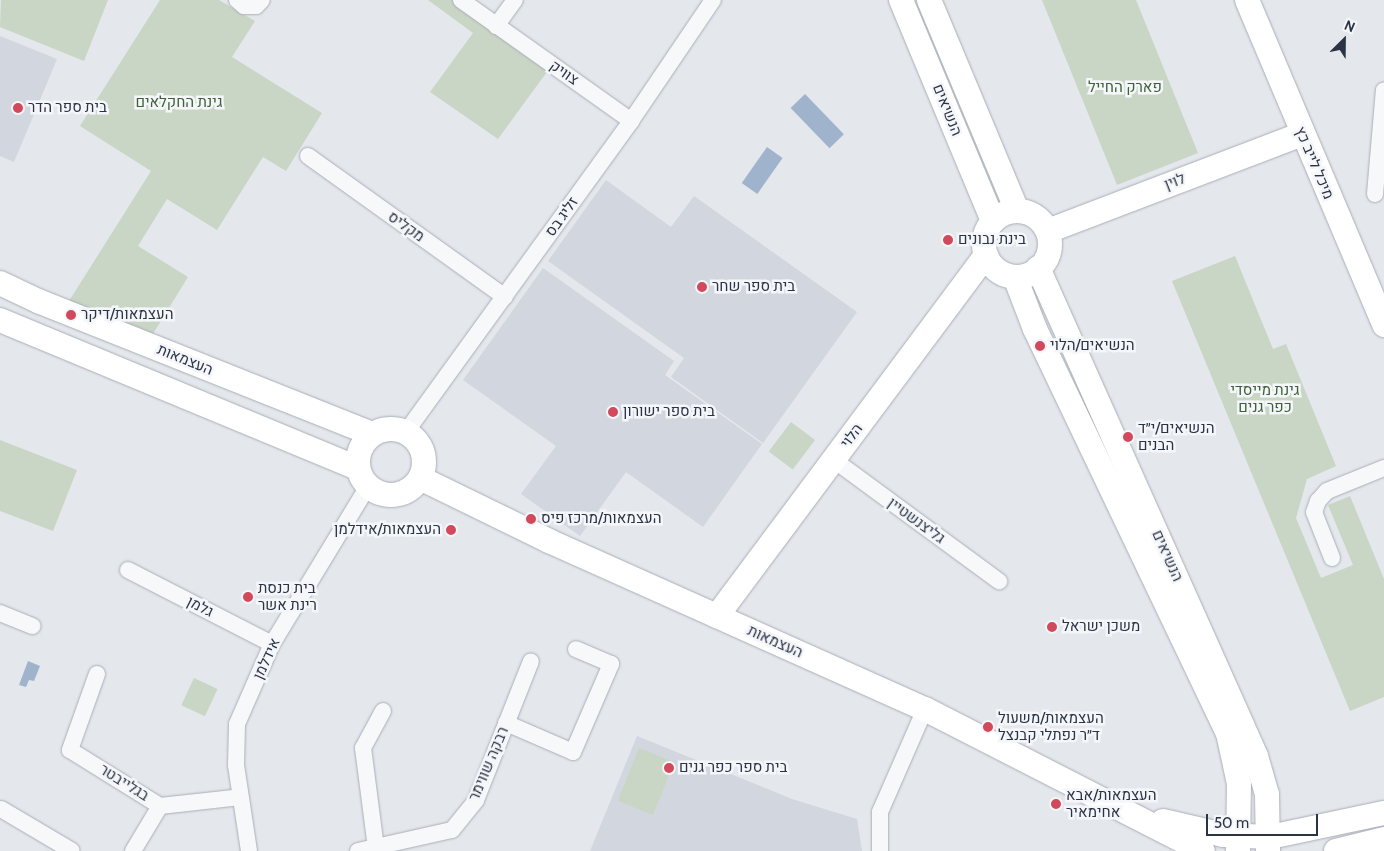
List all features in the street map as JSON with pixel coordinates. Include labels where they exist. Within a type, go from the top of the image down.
[{"type":"main road","name":"הנשיאים","points":[[901,0],[993,221]]},
{"type":"main road","name":"הנשיאים","points":[[929,0],[1017,210]]},
{"type":"main road","name":"מיכל לייב כץ","points":[[1247,0],[1384,325]]},
{"type":"main road","name":"לוין","points":[[1048,231],[1302,134]]},
{"type":"main road","points":[[1017,210],[1035,216],[1048,231],[1050,250],[1038,268],[1026,276],[1015,277],[997,270],[986,255],[984,238],[993,221],[1004,213],[1017,210]]},
{"type":"main road","name":"הלוי","points":[[717,616],[986,255]]},
{"type":"main road","name":"הנשיאים","points":[[1038,268],[1256,756],[1267,794],[1269,844]]},
{"type":"main road","name":"הנשיאים","points":[[1015,277],[1035,329],[1228,733],[1239,784],[1239,844]]},
{"type":"main road","name":"העצמאות","points":[[0,283],[38,301],[372,434]]},
{"type":"main road","points":[[0,320],[363,477],[388,495],[399,494],[410,489],[420,478],[424,460],[422,448],[406,432],[385,428],[372,434],[360,447],[363,477]]},
{"type":"main road","name":"העצמאות","points":[[420,478],[717,616],[925,709],[1129,810],[1187,846],[1203,851]]},
{"type":"main road","points":[[1267,794],[1287,816],[1319,829]]},
{"type":"main road","name":"העצמאות","points":[[1129,810],[1239,844],[1269,844],[1384,812]]},
{"type":"main road","points":[[1336,851],[1384,839]]},
{"type":"street","points":[[237,0],[244,6],[256,6],[262,0]]},
{"type":"street","name":"צוויק","points":[[461,0],[631,120]]},
{"type":"street","points":[[496,26],[516,0]]},
{"type":"street","name":"זליג בס","points":[[406,432],[631,120],[713,0]]},
{"type":"street","points":[[1375,194],[1384,90]]},
{"type":"street","name":"מקליס","points":[[308,156],[505,297]]},
{"type":"street","name":"גליצנשטיין","points":[[834,460],[999,581]]},
{"type":"street","points":[[1332,558],[1314,512],[1318,501],[1327,491],[1384,468]]},
{"type":"street","name":"אידלמן","points":[[249,851],[236,765],[238,724],[272,644],[363,477]]},
{"type":"street","name":"גלמן","points":[[128,570],[272,644]]},
{"type":"street","points":[[0,613],[33,626]]},
{"type":"street","points":[[506,723],[573,752],[611,664],[576,649]]},
{"type":"street","name":"רבקה שווימר","points":[[358,851],[452,830],[476,800],[531,661]]},
{"type":"street","name":"בגלייבטר","points":[[97,674],[70,750],[160,806],[240,798]]},
{"type":"street","points":[[880,851],[880,812],[925,709]]},
{"type":"street","points":[[376,848],[363,748],[383,711]]},
{"type":"street","points":[[133,851],[160,806]]},
{"type":"street","points":[[1,809],[72,851]]},
{"type":"shaded area","name":"בית ספר הדר","points":[[0,36],[57,59],[14,162],[0,156]]},
{"type":"shaded area","name":"בית ספר שחר","points":[[606,180],[671,227],[694,196],[857,312],[763,443],[671,377],[684,358],[548,261]]},
{"type":"shaded area","name":"בית ספר ישורון","points":[[543,268],[674,361],[665,375],[762,444],[703,527],[626,472],[580,536],[521,494],[556,446],[463,380]]},
{"type":"shaded area","name":"בית ספר כפר גנים","points":[[637,736],[792,799],[857,819],[862,851],[590,851]]},
{"type":"green space","points":[[1,0],[108,0],[84,61],[0,27]]},
{"type":"green space","name":"גינת החקלאים","points":[[160,0],[219,0],[255,21],[232,57],[322,113],[286,171],[263,157],[217,230],[167,199],[138,246],[188,277],[151,337],[69,301],[151,171],[80,126]]},
{"type":"green space","points":[[428,0],[461,0],[552,65],[498,139],[430,92],[473,33]]},
{"type":"green space","name":"פארק החייל","points":[[1042,0],[1136,0],[1198,153],[1117,185]]},
{"type":"green space","name":"גינת מייסדי כפר גנים","points":[[1235,256],[1273,349],[1286,344],[1336,466],[1307,479],[1296,518],[1321,578],[1353,565],[1328,505],[1350,496],[1384,579],[1384,697],[1350,711],[1172,281]]},
{"type":"green space","points":[[791,422],[815,440],[793,470],[769,452]]},
{"type":"green space","points":[[0,440],[77,470],[53,531],[0,511]]},
{"type":"green space","points":[[194,678],[218,689],[205,716],[181,705]]},
{"type":"green space","points":[[639,748],[674,762],[653,815],[618,801]]},
{"type":"water","points":[[805,94],[844,134],[830,148],[791,108]]},
{"type":"water","points":[[767,147],[783,158],[757,194],[742,183]]},
{"type":"water","points":[[28,661],[40,666],[34,681],[29,680],[26,687],[19,685]]},
{"type":"place","name":"בית ספר הדר","points":[[18,108]]},
{"type":"place","name":"בינת נבונים","points":[[948,240]]},
{"type":"place","name":"בית ספר שחר","points":[[702,287]]},
{"type":"place","name":"העצמאות/דיקר","points":[[71,315]]},
{"type":"place","name":"הנשיאים/הלוי","points":[[1040,346]]},
{"type":"place","name":"בית ספר ישורון","points":[[613,412]]},
{"type":"place","name":"הנשיאים/י״ד הבנים","points":[[1128,437]]},
{"type":"place","name":"העצמאות/מרכז פיס","points":[[531,519]]},
{"type":"place","name":"העצמאות/אידלמן","points":[[451,530]]},
{"type":"place","name":"בית כנסת רינת אשר","points":[[248,597]]},
{"type":"place","name":"משכן ישראל","points":[[1052,627]]},
{"type":"place","name":"העצמאות/משעול ד״ר נפתלי קבנצל","points":[[988,727]]},
{"type":"place","name":"בית ספר כפר גנים","points":[[669,768]]},
{"type":"place","name":"העצמאות/אבא אחימאיר","points":[[1056,804]]}]
